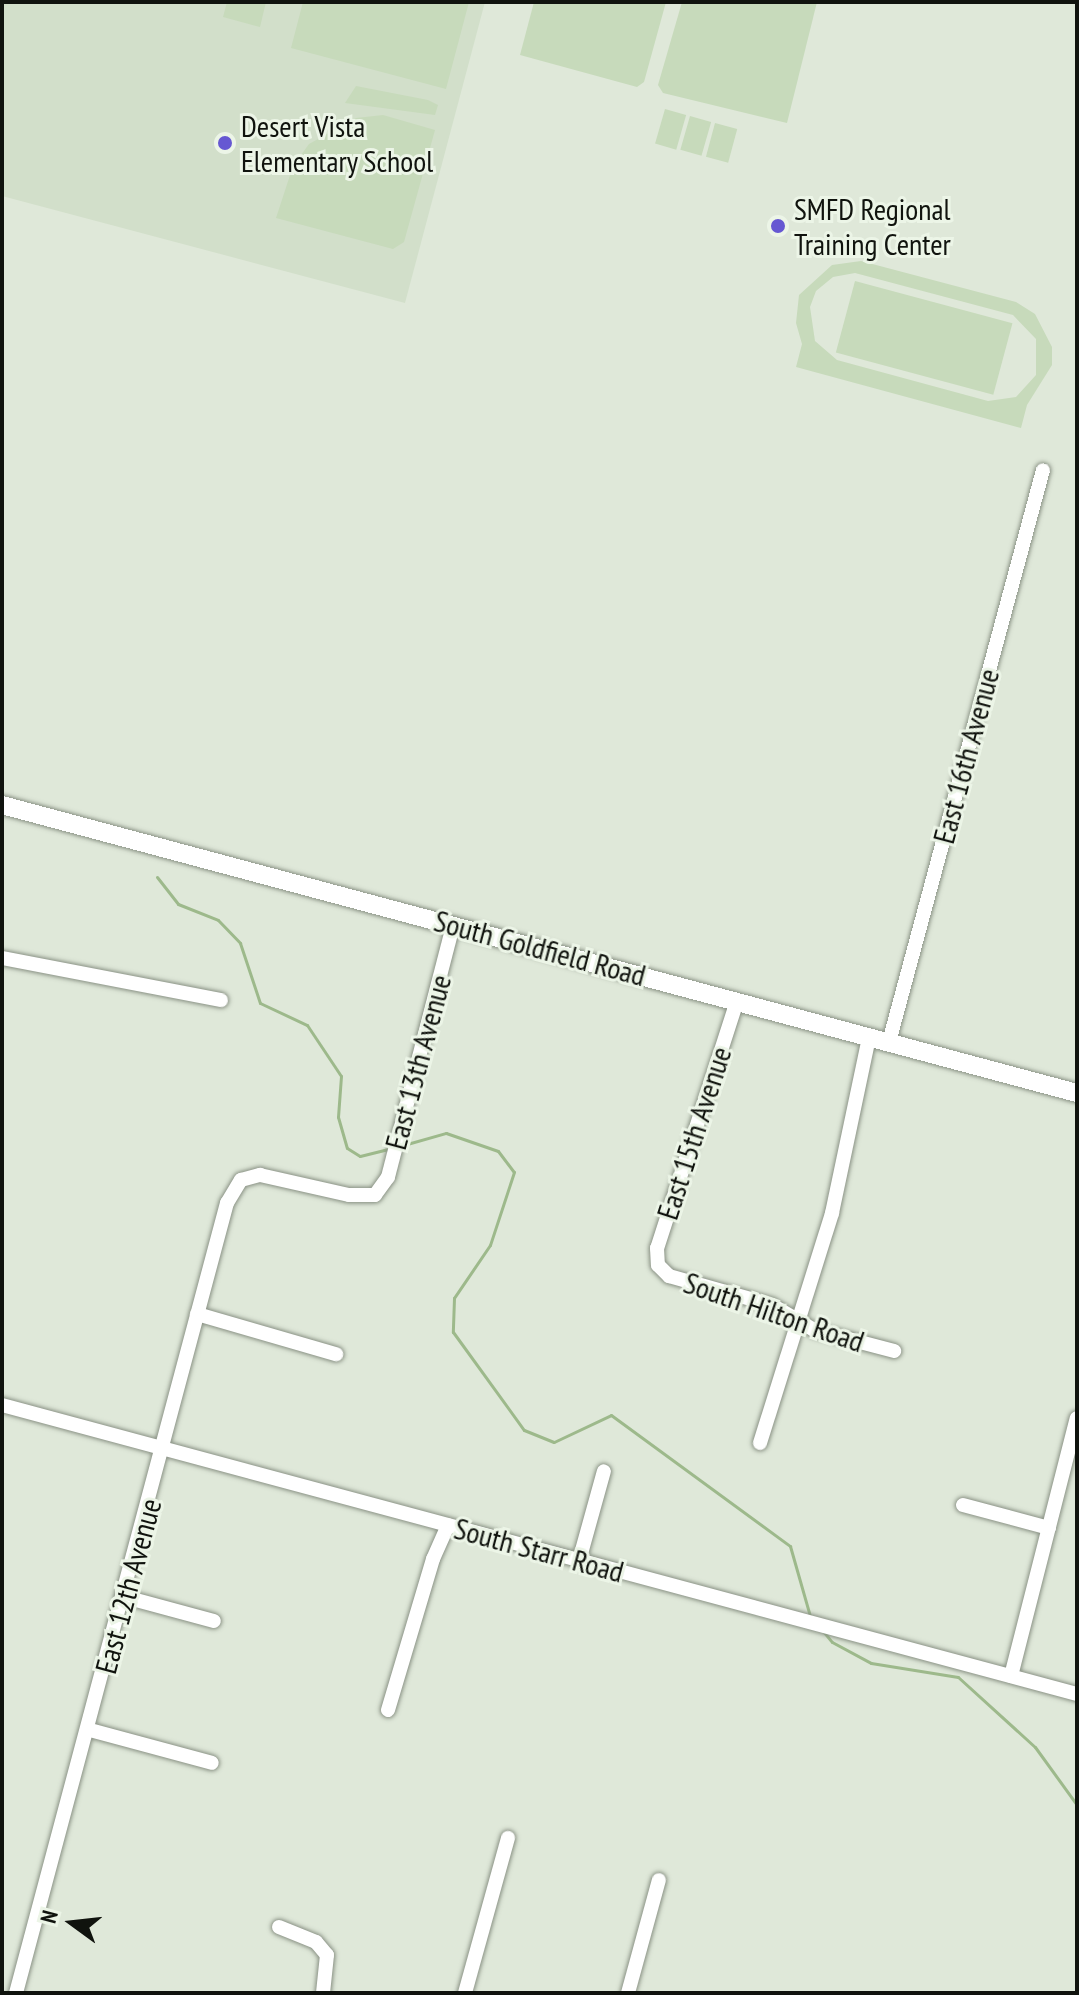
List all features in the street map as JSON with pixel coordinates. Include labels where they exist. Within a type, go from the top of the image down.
[{"type":"main road","name":"South Goldfield Road","points":[[2,805],[1077,1093]]},
{"type":"street","name":"East 16th Avenue","points":[[889,1042],[1043,470]]},
{"type":"street","name":"East 13th Avenue","points":[[241,1180],[260,1175],[349,1195],[375,1195],[388,1177],[453,925]]},
{"type":"street","points":[[2,958],[221,1000]]},
{"type":"street","name":"East 15th Avenue","points":[[658,1265],[657,1248],[737,1001]]},
{"type":"street","points":[[760,1443],[832,1213],[869,1037]]},
{"type":"street","name":"East 12th Avenue","points":[[16,1993],[90,1730],[227,1203],[241,1180]]},
{"type":"street","name":"South Hilton Road","points":[[658,1265],[669,1276],[772,1305],[814,1330],[894,1351]]},
{"type":"street","points":[[197,1314],[336,1354]]},
{"type":"street","name":"South Starr Road","points":[[2,1405],[1077,1694]]},
{"type":"street","points":[[1011,1676],[1077,1418]]},
{"type":"street","points":[[579,1561],[604,1471]]},
{"type":"street","points":[[963,1505],[1049,1528]]},
{"type":"street","points":[[388,1710],[433,1559],[448,1525]]},
{"type":"street","points":[[125,1597],[214,1621]]},
{"type":"street","points":[[90,1730],[212,1763]]},
{"type":"street","points":[[465,1993],[508,1838]]},
{"type":"street","points":[[628,1993],[659,1880]]},
{"type":"street","points":[[279,1927],[316,1942],[327,1955],[323,1993]]},
{"type":"shaded area","name":"Desert Vista Elementary School","points":[[2,2],[485,2],[405,303],[2,196]]},
{"type":"shaded area","points":[[227,2],[266,2],[260,27],[223,17]]},
{"type":"shaded area","points":[[303,2],[469,2],[446,89],[291,48]]},
{"type":"shaded area","points":[[534,2],[666,2],[644,82],[637,87],[520,55]]},
{"type":"shaded area","points":[[682,2],[817,2],[787,123],[663,93],[658,85]]},
{"type":"shaded area","points":[[356,86],[428,100],[438,105],[435,115],[345,103]]},
{"type":"shaded area","points":[[665,109],[686,115],[676,150],[655,144]]},
{"type":"shaded area","points":[[383,115],[435,130],[404,242],[393,249],[276,218],[293,166],[309,144],[356,118]]},
{"type":"shaded area","points":[[690,116],[711,122],[702,156],[680,150]]},
{"type":"shaded area","points":[[715,123],[737,129],[728,163],[706,157]]},
{"type":"shaded area","points":[[861,261],[1016,302],[1035,314],[1052,347],[1052,365],[1027,405],[1021,428],[796,367],[802,344],[796,323],[799,295],[832,265]],"holes":[[[855,273],[1013,315],[1036,339],[1036,375],[1016,397],[988,401],[837,360],[815,341],[810,307],[816,291],[833,277]]]},
{"type":"shaded area","points":[[855,281],[1012,323],[993,395],[836,352]]},
{"type":"waterway","points":[[157,877],[178,904],[218,920],[240,943],[260,1003],[307,1025],[341,1076],[338,1117],[347,1148],[360,1156],[389,1149]]},
{"type":"waterway","points":[[400,1146],[446,1133],[498,1151],[514,1172],[490,1245],[454,1298],[453,1332],[524,1430],[554,1442],[611,1415],[790,1546],[810,1616]]},
{"type":"waterway","points":[[823,1631],[832,1642],[871,1663],[958,1677],[1035,1747],[1077,1805]]},
{"type":"place","name":"Desert Vista Elementary School","points":[[225,143]]},
{"type":"place","name":"SMFD Regional Training Center","points":[[778,226]]}]
